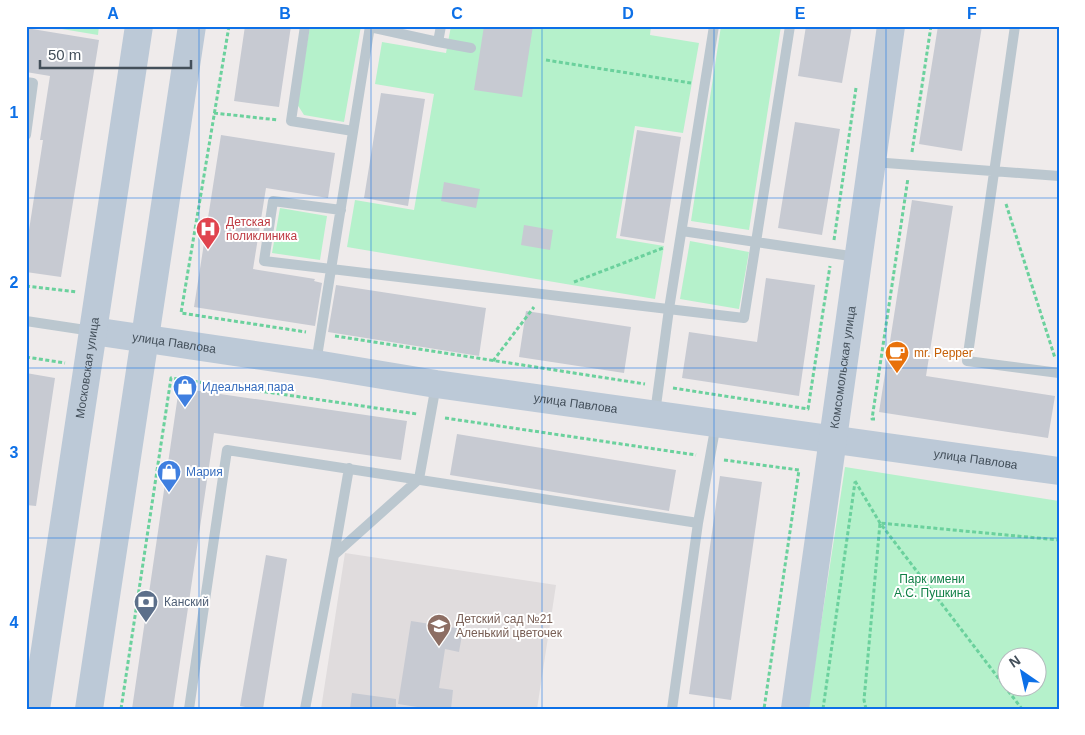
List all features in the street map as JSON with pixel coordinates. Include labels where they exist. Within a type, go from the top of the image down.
[{"type":"street","name":"Московская улица","points":[[36,709],[139,26]]},
{"type":"street","points":[[90,709],[192,26]]},
{"type":"street","name":"Комсомольская улица","points":[[795,709],[891,26]]},
{"type":"street","name":"улица Павлова","points":[[93,331],[655,416],[1059,471]]},
{"type":"lane","points":[[304,26],[291,121],[353,130]]},
{"type":"lane","points":[[438,42],[441,26]]},
{"type":"lane","points":[[655,416],[669,309],[714,26]]},
{"type":"lane","points":[[341,210],[273,201],[264,261],[744,318],[790,26]]},
{"type":"lane","points":[[1015,26],[967,361],[1059,373]]},
{"type":"lane","points":[[316,364],[370,27],[471,48]]},
{"type":"lane","points":[[26,82],[33,83],[26,134]]},
{"type":"lane","points":[[872,162],[1059,176]]},
{"type":"lane","points":[[682,231],[859,257]]},
{"type":"lane","points":[[26,321],[93,331]]},
{"type":"lane","points":[[334,555],[419,479],[436,384]]},
{"type":"lane","points":[[672,709],[698,523],[716,424]]},
{"type":"lane","points":[[189,709],[227,450],[698,523]]},
{"type":"lane","points":[[305,709],[349,468]]},
{"type":"path","points":[[228,26],[181,313],[808,409],[857,85]]},
{"type":"path","points":[[872,419],[931,26]]},
{"type":"path","points":[[546,60],[704,86]]},
{"type":"path","points":[[214,113],[291,121]]},
{"type":"path","points":[[995,170],[1056,359]]},
{"type":"path","points":[[26,286],[78,292]]},
{"type":"path","points":[[26,357],[68,363]]},
{"type":"path","points":[[121,709],[171,378],[799,470],[764,709]]},
{"type":"path","points":[[823,709],[855,481],[880,524],[1022,709]]},
{"type":"path","points":[[880,524],[1059,540]]},
{"type":"path","points":[[866,709],[864,700],[880,524]]},
{"type":"shaded area","name":"Детский сад №21 Аленький цветочек","points":[[345,553],[556,585],[537,709],[321,709]]},
{"type":"green space","points":[[44,26],[99,26],[98,35]]},
{"type":"green space","points":[[310,26],[361,26],[344,122],[304,115],[297,104]]},
{"type":"green space","points":[[451,26],[651,26],[650,35],[699,43],[683,133],[635,126],[616,238],[664,246],[655,299],[347,247],[355,200],[414,210],[434,94],[375,84],[382,42],[446,53]]},
{"type":"green space","points":[[721,26],[781,26],[749,230],[691,221]]},
{"type":"green space","points":[[280,208],[327,216],[320,260],[272,253]]},
{"type":"green space","points":[[690,241],[749,252],[739,309],[680,299]]},
{"type":"green space","name":"Парк имени А.С. Пушкина","points":[[845,467],[1059,501],[1059,709],[808,709]]},
{"type":"building","points":[[245,26],[291,26],[279,107],[234,101]]},
{"type":"building","points":[[484,26],[533,26],[522,97],[474,90]]},
{"type":"building","points":[[806,26],[852,26],[842,83],[798,76]]},
{"type":"building","points":[[938,26],[982,26],[962,151],[919,144]]},
{"type":"building","points":[[26,28],[99,40],[61,277],[26,272],[26,229],[29,230],[43,140],[40,140],[50,76],[26,72]]},
{"type":"building","points":[[381,93],[425,99],[408,206],[364,198]]},
{"type":"building","points":[[795,122],[840,129],[822,235],[778,228]]},
{"type":"building","points":[[637,130],[681,137],[664,243],[620,236]]},
{"type":"building","points":[[221,135],[335,153],[328,198],[266,188],[253,269],[315,279],[314,281],[322,283],[315,326],[194,307]]},
{"type":"building","points":[[444,182],[480,189],[476,208],[441,201]]},
{"type":"building","points":[[912,200],[953,206],[926,376],[1055,396],[1048,438],[879,412]]},
{"type":"building","points":[[524,225],[553,230],[550,250],[521,245]]},
{"type":"building","points":[[766,278],[815,285],[799,396],[682,378],[689,332],[757,342]]},
{"type":"building","points":[[336,285],[486,308],[479,356],[328,332]]},
{"type":"building","points":[[526,311],[631,327],[624,373],[519,357]]},
{"type":"building","points":[[26,373],[55,378],[36,506],[26,505]]},
{"type":"building","points":[[179,388],[407,421],[401,460],[214,433],[173,709],[132,709]]},
{"type":"building","points":[[457,434],[676,470],[669,511],[450,475]]},
{"type":"building","points":[[720,476],[762,482],[731,700],[689,694]]},
{"type":"building","points":[[266,555],[287,559],[263,709],[256,709],[240,706]]},
{"type":"building","points":[[411,621],[463,629],[459,652],[445,649],[439,688],[453,690],[451,709],[430,709],[398,704]]},
{"type":"building","points":[[352,693],[396,699],[396,709],[350,709]]},
{"type":"place","name":"Детская поликлиника","points":[[208,250]]},
{"type":"place","name":"mr. Pepper","points":[[897,374]]},
{"type":"place","name":"Идеальная пара","points":[[185,408]]},
{"type":"place","name":"Мария","points":[[169,493]]},
{"type":"place","name":"Канский","points":[[146,623]]},
{"type":"place","name":"Детский сад №21 Аленький цветочек","points":[[439,647]]}]
